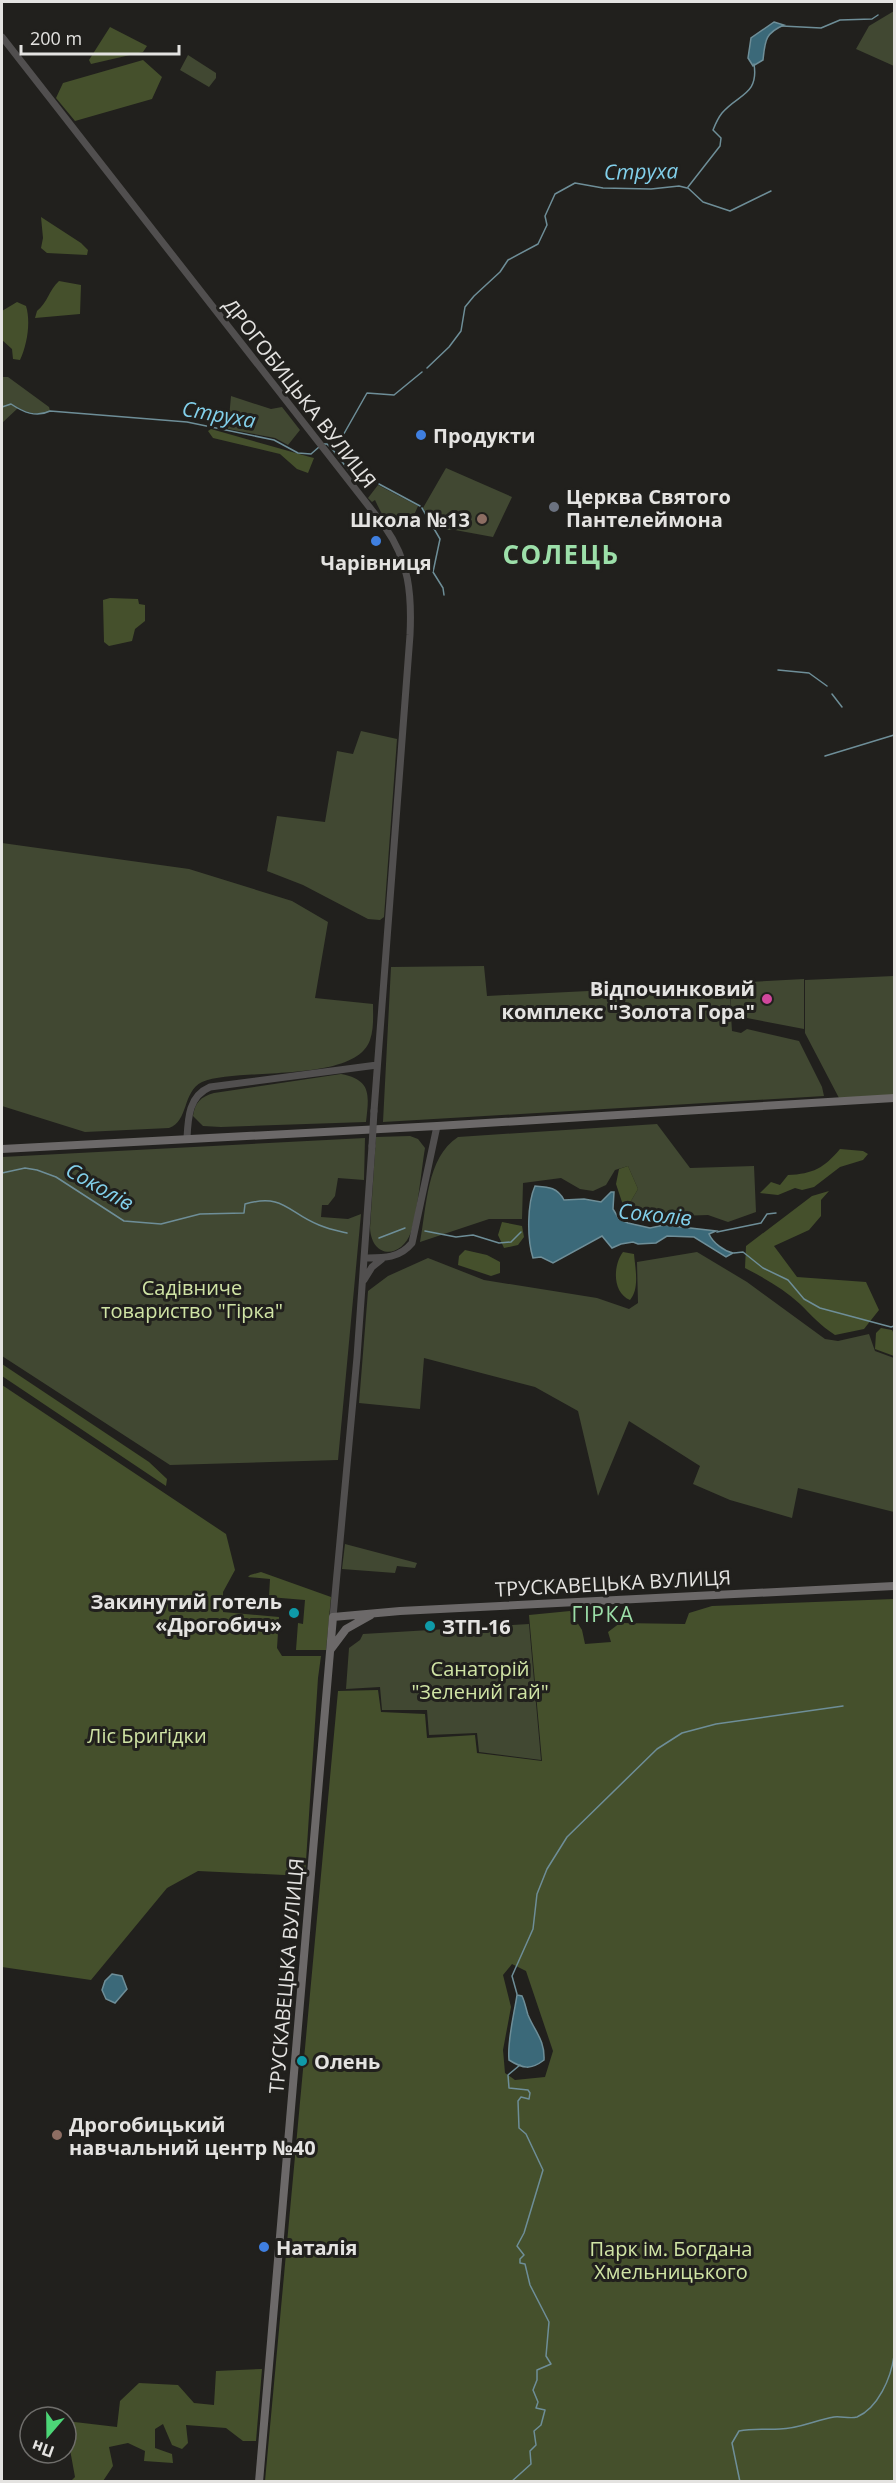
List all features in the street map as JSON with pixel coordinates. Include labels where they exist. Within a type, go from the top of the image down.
[{"type":"main road","points":[[2,1149],[437,1126],[894,1098]]},
{"type":"main road","name":"ТРУСКАВЕЦЬКА ВУЛИЦЯ","points":[[259,2481],[333,1617],[378,1612],[894,1587]]},
{"type":"main road","points":[[329,1652],[346,1629],[378,1612]]},
{"type":"street","name":"ДРОГОБИЦЬКА ВУЛИЦЯ","points":[[2,37],[393,539],[402,556],[411,619],[372,1146]]},
{"type":"street","points":[[187,1138],[188,1118],[193,1101],[200,1091],[210,1087],[377,1065]]},
{"type":"street","points":[[364,1258],[384,1258],[403,1253],[412,1243],[437,1126]]},
{"type":"street","name":"ТРУСКАВЕЦЬКА ВУЛИЦЯ","points":[[333,1617],[372,1146]]},
{"type":"street","points":[[362,1288],[372,1267],[384,1258]]},
{"type":"green space","points":[[894,11],[894,66],[856,49],[869,26]]},
{"type":"green space","points":[[110,27],[147,46],[143,52],[91,64],[89,60]]},
{"type":"green space","points":[[188,55],[216,73],[216,78],[209,87],[180,70]]},
{"type":"green space","points":[[143,60],[162,77],[152,99],[75,121],[56,98],[63,83]]},
{"type":"green space","points":[[41,217],[81,243],[88,250],[87,255],[47,253],[41,248],[43,238]]},
{"type":"green space","points":[[59,281],[81,285],[80,314],[35,318],[37,311]]},
{"type":"green space","points":[[17,302],[26,306],[28,319],[25,347],[20,360],[13,359],[12,349],[2,340],[2,311]]},
{"type":"green space","points":[[2,377],[8,377],[49,407],[50,411],[34,413],[18,408],[2,423]]},
{"type":"green space","points":[[231,396],[271,409],[282,407],[300,430],[288,445],[275,438],[228,429]]},
{"type":"green space","points":[[211,429],[314,458],[308,473],[297,469],[280,454],[213,438],[208,431]]},
{"type":"green space","name":"Школа №13","points":[[446,468],[512,497],[493,537],[455,530],[436,530],[423,508]]},
{"type":"green space","points":[[378,485],[418,506],[408,529],[398,528],[389,522],[375,500],[372,502],[368,498]]},
{"type":"green space","points":[[138,599],[139,604],[145,605],[145,621],[135,629],[132,641],[109,646],[104,642],[103,600]]},
{"type":"green space","points":[[361,731],[397,739],[384,917],[380,920],[368,919],[303,885],[267,871],[277,816],[325,822],[337,751],[353,754]]},
{"type":"green space","points":[[2,843],[189,869],[292,901],[328,922],[315,998],[373,1004],[373,1027],[370,1040],[360,1054],[342,1063],[320,1069],[241,1075],[202,1082],[191,1092],[180,1119],[169,1128],[85,1132],[2,1106]]},
{"type":"green space","points":[[484,966],[487,996],[729,984],[732,1031],[741,1033],[747,1029],[799,1041],[822,1087],[824,1096],[383,1122],[391,967]]},
{"type":"green space","points":[[894,976],[894,1095],[839,1098],[805,1033],[805,980]]},
{"type":"green space","name":"Відпочинковий комплекс \"Золота Гора\"","points":[[804,979],[804,1029],[731,1015],[730,983]]},
{"type":"green space","points":[[341,1074],[358,1080],[366,1090],[368,1104],[366,1122],[221,1127],[203,1126],[193,1116],[199,1101],[214,1093]]},
{"type":"green space","points":[[657,1124],[690,1168],[754,1166],[756,1212],[728,1222],[708,1215],[647,1217],[628,1206],[638,1189],[628,1166],[615,1170],[606,1185],[593,1191],[580,1189],[561,1178],[523,1183],[522,1219],[489,1219],[420,1242],[434,1170],[447,1146],[458,1137]]},
{"type":"green space","points":[[410,1136],[418,1139],[425,1148],[416,1213],[407,1241],[395,1251],[388,1252],[376,1246],[370,1228],[376,1137]]},
{"type":"green space","name":"Садівниче товариство \"Гірка\"","points":[[365,1138],[364,1180],[338,1178],[335,1196],[328,1205],[322,1205],[321,1217],[348,1219],[361,1214],[338,1460],[170,1465],[2,1356],[2,1157]]},
{"type":"green space","points":[[840,1149],[863,1151],[868,1154],[863,1160],[840,1167],[814,1187],[802,1190],[795,1188],[778,1195],[760,1193],[771,1182],[780,1185],[788,1175],[817,1169],[829,1161]]},
{"type":"green space","points":[[628,1166],[638,1189],[628,1206],[623,1205],[616,1184],[619,1169]]},
{"type":"green space","points":[[829,1191],[821,1200],[821,1216],[809,1230],[774,1246],[797,1277],[866,1282],[879,1310],[864,1329],[835,1335],[787,1293],[745,1268],[746,1246],[812,1196]]},
{"type":"green space","points":[[502,1222],[522,1226],[524,1237],[518,1245],[504,1248],[498,1235]]},
{"type":"green space","points":[[465,1250],[487,1255],[500,1262],[500,1273],[491,1276],[458,1265],[459,1256]]},
{"type":"green space","points":[[623,1252],[634,1254],[636,1284],[630,1300],[624,1296],[617,1285],[617,1264]]},
{"type":"green space","points":[[697,1252],[747,1282],[825,1339],[838,1341],[869,1334],[875,1351],[894,1358],[894,1512],[798,1488],[792,1518],[730,1500],[693,1484],[700,1466],[629,1421],[598,1496],[578,1411],[535,1387],[424,1358],[420,1409],[359,1403],[368,1291],[388,1276],[428,1258],[484,1280],[597,1298],[629,1309],[638,1303],[637,1262]]},
{"type":"green space","points":[[881,1328],[892,1330],[894,1334],[894,1356],[875,1349],[876,1333]]},
{"type":"green space","points":[[2,1364],[149,1462],[167,1479],[166,1486],[2,1376]]},
{"type":"green space","name":"Ліс Бриґідки","points":[[2,1385],[226,1534],[235,1570],[223,1592],[223,1612],[279,1617],[277,1648],[282,1656],[321,1656],[305,1876],[198,1871],[167,1888],[91,1980],[2,1967]]},
{"type":"green space","points":[[345,1544],[417,1563],[415,1568],[397,1566],[395,1573],[342,1569]]},
{"type":"green space","points":[[261,1572],[331,1597],[326,1650],[296,1650],[298,1623],[303,1624],[305,1600],[269,1597],[270,1579],[248,1577]]},
{"type":"green space","name":"Парк ім. Богдана Хмельницького","points":[[894,1599],[894,2481],[265,2481],[338,1691],[378,1690],[381,1712],[425,1714],[427,1738],[475,1735],[477,1753],[542,1761],[529,1615],[570,1611],[582,1630],[585,1644],[611,1642],[608,1632],[620,1623],[685,1624],[689,1613],[712,1606]],"holes":[[[512,1964],[526,1971],[553,2051],[545,2077],[515,2080],[505,2073],[503,2050],[511,2007],[503,1975]]]},
{"type":"green space","name":"Санаторій \"Зелений гай\"","points":[[529,1624],[541,1760],[479,1752],[477,1733],[429,1735],[427,1710],[382,1710],[380,1687],[346,1689],[349,1648],[360,1640],[363,1634]]},
{"type":"green space","points":[[262,2369],[256,2441],[243,2441],[226,2428],[186,2425],[188,2443],[182,2449],[172,2445],[163,2424],[155,2429],[155,2448],[172,2454],[173,2463],[144,2461],[145,2451],[128,2443],[109,2447],[113,2466],[103,2481],[71,2481],[75,2477],[73,2465],[78,2465],[78,2422],[117,2427],[120,2401],[139,2383],[178,2385],[194,2403],[214,2405],[216,2371]]},
{"type":"water","points":[[774,22],[784,25],[773,31],[767,38],[763,60],[753,66],[748,58],[751,38]]},
{"type":"water","points":[[535,1186],[555,1190],[564,1200],[584,1199],[601,1202],[611,1192],[614,1192],[613,1209],[619,1219],[650,1228],[664,1225],[716,1231],[709,1234],[713,1240],[733,1253],[726,1257],[694,1237],[667,1236],[656,1243],[633,1242],[612,1248],[602,1236],[553,1263],[541,1257],[533,1258],[529,1222],[530,1202]]},
{"type":"water","points":[[112,1974],[122,1976],[127,1989],[115,2003],[106,1999],[102,1990],[105,1981]]},
{"type":"water","points":[[517,1995],[522,1996],[543,2047],[544,2060],[531,2067],[523,2067],[509,2060],[510,2036]]},
{"type":"waterway","name":"Струха","points":[[782,26],[821,28],[840,20],[872,19],[878,15]]},
{"type":"waterway","name":"Струха","points":[[688,187],[720,146],[721,138],[713,130],[722,113],[750,88],[755,74],[754,64]]},
{"type":"waterway","name":"Струха","points":[[427,368],[449,347],[461,331],[465,307],[474,296],[500,272],[508,260],[538,244],[547,225],[545,216],[555,194],[575,183],[603,188],[651,189],[679,186],[687,188]]},
{"type":"waterway","points":[[688,188],[703,202],[730,211],[771,191]]},
{"type":"waterway","name":"Струха","points":[[323,444],[327,444],[333,450],[337,446],[367,393],[394,395],[422,372]]},
{"type":"waterway","name":"Струха","points":[[2,407],[11,404],[25,412],[35,414],[50,411],[187,422],[274,440],[298,453],[311,454],[319,447]]},
{"type":"waterway","points":[[333,450],[350,472],[376,482]]},
{"type":"waterway","points":[[379,484],[420,506]]},
{"type":"waterway","points":[[422,508],[440,539],[433,572],[443,588],[444,595]]},
{"type":"waterway","points":[[778,670],[809,673],[827,686]]},
{"type":"waterway","points":[[832,694],[842,707]]},
{"type":"waterway","points":[[825,756],[894,735]]},
{"type":"waterway","name":"Соколів","points":[[2,1173],[25,1168],[56,1177],[124,1221],[161,1224],[200,1214],[244,1213],[245,1204],[269,1201],[285,1206],[322,1226],[347,1233]]},
{"type":"waterway","points":[[717,1232],[761,1223],[767,1214],[776,1213]]},
{"type":"waterway","name":"Соколів","points":[[379,1238],[405,1228]]},
{"type":"waterway","name":"Соколів","points":[[425,1231],[456,1237],[473,1235],[499,1243],[511,1242],[521,1232]]},
{"type":"waterway","name":"Соколів","points":[[734,1253],[743,1252],[763,1268],[788,1280],[804,1299],[820,1308],[894,1326]]},
{"type":"waterway","points":[[517,1994],[512,1976],[533,1929],[537,1894],[547,1869],[567,1837],[657,1749],[682,1733],[716,1724],[843,1706]]},
{"type":"waterway","points":[[511,2482],[531,2464],[530,2451],[536,2445],[534,2431],[541,2425],[545,2410],[536,2408],[538,2402],[533,2390],[537,2380],[537,2370],[551,2364],[546,2356],[549,2322],[530,2285],[525,2264],[520,2263],[524,2255],[517,2246],[524,2233],[543,2170],[526,2134],[519,2128],[518,2101],[521,2097],[529,2099],[530,2093],[528,2090],[509,2088],[508,2075],[520,2065]]},
{"type":"waterway","points":[[740,2482],[732,2443],[739,2431],[787,2429],[834,2417],[857,2417],[877,2400],[887,2383],[894,2356]]},
{"type":"place","name":"Продукти","points":[[421,435]]},
{"type":"place","name":"Церква Святого Пантелеймона","points":[[554,507]]},
{"type":"place","name":"Школа №13","points":[[482,519]]},
{"type":"place","name":"Чарівниця","points":[[376,541]]},
{"type":"place","name":"Відпочинковий комплекс \"Золота Гора\"","points":[[767,999]]},
{"type":"place","name":"Закинутий готель «Дрогобич»","points":[[294,1613]]},
{"type":"place","name":"ЗТП-16","points":[[430,1626]]},
{"type":"place","name":"Олень","points":[[302,2061]]},
{"type":"place","name":"Дрогобицький навчальний центр №40","points":[[57,2135]]},
{"type":"place","name":"Наталія","points":[[264,2247]]},
{"type":"district","name":"СОЛЕЦЬ","points":[[561,554]]},
{"type":"district","name":"ГІРКА","points":[[603,1614]]}]
